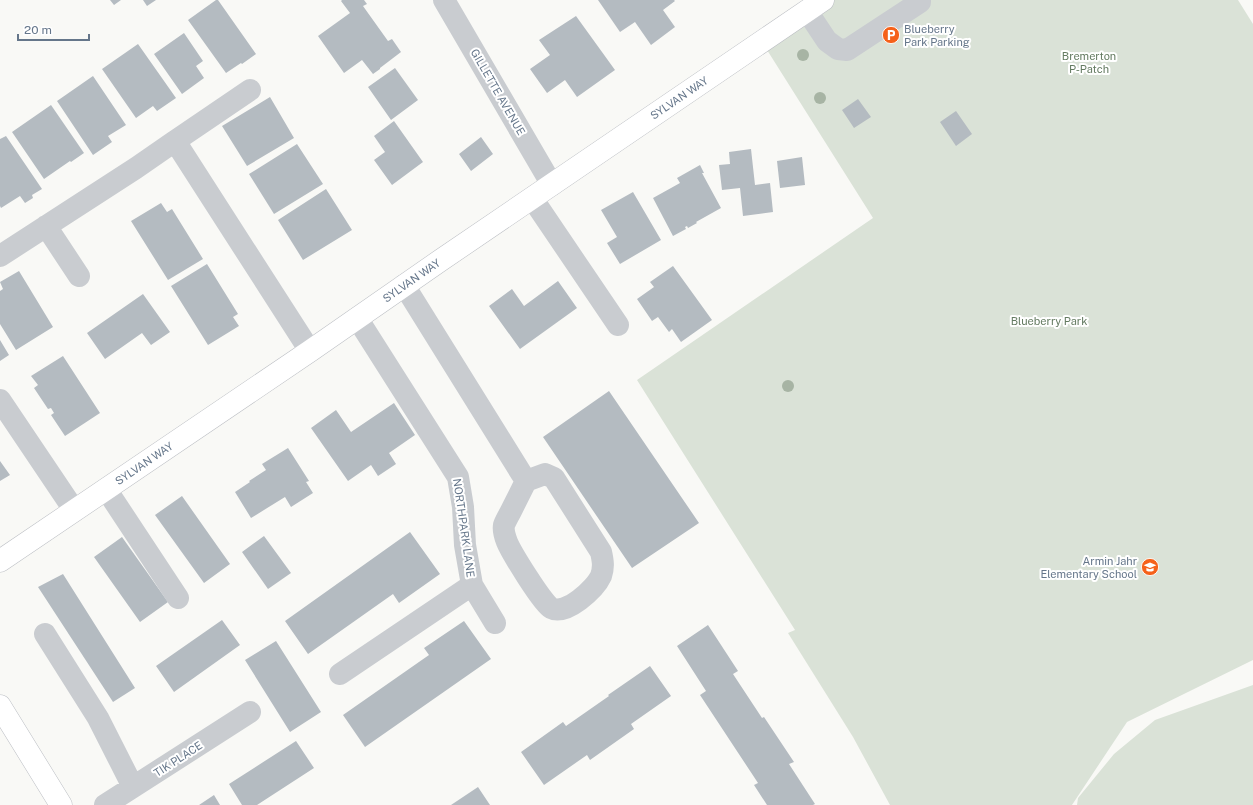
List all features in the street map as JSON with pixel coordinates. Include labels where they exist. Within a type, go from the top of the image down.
[{"type":"main road","name":"SYLVAN WAY","points":[[0,561],[310,351],[404,285],[815,5]]},
{"type":"main road","points":[[0,706],[61,805]]},
{"type":"street","name":"GILLETTE AVENUE","points":[[444,0],[552,185]]},
{"type":"street","points":[[815,5],[827,41],[838,49],[847,50],[920,2],[920,0]]},
{"type":"street","points":[[0,256],[136,168],[250,90]]},
{"type":"street","points":[[175,141],[310,351]]},
{"type":"street","points":[[532,198],[618,325]]},
{"type":"street","points":[[46,226],[79,276]]},
{"type":"street","points":[[404,285],[526,481]]},
{"type":"street","name":"NORTHPARK LANE","points":[[340,674],[472,585],[465,545],[463,507],[458,477],[357,318]]},
{"type":"street","points":[[0,400],[74,510]]},
{"type":"street","points":[[545,474],[554,478],[601,552],[604,563],[601,576],[593,588],[576,602],[564,609],[551,608],[544,601],[516,558],[504,534],[504,525],[526,481],[545,474]]},
{"type":"street","points":[[106,489],[178,598]]},
{"type":"street","points":[[472,585],[495,624]]},
{"type":"street","points":[[45,634],[98,718],[133,787]]},
{"type":"street","name":"TIK PLACE","points":[[105,805],[250,712]]},
{"type":"green space","name":"Blueberry Park","points":[[823,0],[1238,0],[1253,24],[1253,660],[1127,722],[1072,805],[890,805],[853,737],[788,633],[795,630],[637,380],[873,218],[762,42]]},
{"type":"green space","points":[[1253,685],[1253,805],[1077,805],[1078,798],[1114,754],[1155,720]]},
{"type":"building","points":[[110,0],[121,0],[114,5]]},
{"type":"building","points":[[143,0],[156,0],[147,6]]},
{"type":"building","points":[[218,0],[256,54],[226,73],[188,20]]},
{"type":"building","points":[[364,0],[367,4],[363,6],[388,41],[392,39],[401,52],[373,74],[362,60],[344,73],[318,36],[350,13],[341,1]]},
{"type":"building","points":[[598,0],[674,0],[675,1],[663,10],[675,27],[651,45],[635,22],[620,32]]},
{"type":"building","points":[[576,16],[615,70],[577,97],[565,80],[547,93],[530,69],[550,55],[539,40]]},
{"type":"building","points":[[184,33],[203,61],[196,66],[204,78],[182,94],[154,54]]},
{"type":"building","points":[[138,44],[176,98],[157,111],[153,106],[136,118],[102,69]]},
{"type":"building","points":[[395,68],[418,100],[391,120],[368,87]]},
{"type":"building","points":[[93,76],[126,125],[108,136],[112,142],[93,155],[57,101]]},
{"type":"building","points":[[270,97],[294,138],[247,166],[222,126]]},
{"type":"building","points":[[858,99],[871,117],[854,128],[842,110]]},
{"type":"building","points":[[51,105],[84,153],[44,179],[12,132]]},
{"type":"building","points":[[956,111],[972,134],[956,146],[940,122]]},
{"type":"building","points":[[394,121],[423,162],[392,185],[374,160],[385,152],[374,136]]},
{"type":"building","points":[[6,136],[42,189],[32,195],[33,198],[25,203],[20,196],[1,208],[0,139]]},
{"type":"building","points":[[481,137],[493,154],[471,171],[459,154]]},
{"type":"building","points":[[297,144],[323,184],[274,214],[249,174]]},
{"type":"building","points":[[751,149],[755,185],[770,183],[773,212],[743,216],[740,188],[722,190],[719,165],[730,164],[729,152]]},
{"type":"building","points":[[802,157],[805,185],[780,188],[777,161]]},
{"type":"building","points":[[700,165],[704,173],[702,173],[721,208],[688,228],[687,226],[685,227],[686,229],[673,236],[653,198],[680,183],[677,178]]},
{"type":"building","points":[[326,189],[352,230],[303,260],[278,220]]},
{"type":"building","points":[[633,192],[661,240],[620,264],[607,243],[617,237],[601,210]]},
{"type":"building","points":[[161,203],[167,212],[172,209],[203,259],[168,280],[131,221]]},
{"type":"building","points":[[207,264],[238,314],[233,317],[239,326],[208,345],[171,286]]},
{"type":"building","points":[[673,266],[712,320],[681,342],[672,329],[669,332],[658,317],[652,321],[637,299],[654,287],[650,282]]},
{"type":"building","points":[[19,271],[53,327],[16,350],[0,324],[0,291],[3,289],[0,282]]},
{"type":"building","points":[[558,281],[577,308],[520,349],[489,306],[512,289],[524,306]]},
{"type":"building","points":[[143,294],[170,332],[151,345],[142,333],[105,359],[87,333]]},
{"type":"building","points":[[0,340],[9,355],[0,361]]},
{"type":"building","points":[[63,356],[100,413],[65,436],[51,415],[54,413],[51,408],[48,409],[34,388],[38,385],[31,376]]},
{"type":"building","points":[[609,391],[699,523],[632,568],[543,437]]},
{"type":"building","points":[[394,403],[415,435],[389,453],[396,464],[378,476],[371,465],[348,481],[311,428],[336,410],[351,432]]},
{"type":"building","points":[[288,448],[309,481],[306,482],[313,493],[291,507],[285,497],[251,518],[235,492],[266,470],[262,464]]},
{"type":"building","points":[[0,461],[10,475],[0,481]]},
{"type":"building","points":[[182,496],[230,564],[204,583],[155,515]]},
{"type":"building","points":[[410,532],[440,574],[399,603],[393,594],[308,654],[285,621]]},
{"type":"building","points":[[264,536],[291,573],[268,589],[242,552]]},
{"type":"building","points":[[122,537],[168,602],[140,622],[94,557]]},
{"type":"building","points":[[63,574],[135,688],[113,702],[38,587]]},
{"type":"building","points":[[222,620],[240,645],[174,692],[156,666]]},
{"type":"building","points":[[464,621],[491,659],[365,747],[343,715],[429,655],[424,648]]},
{"type":"building","points":[[708,625],[738,671],[733,674],[762,718],[764,717],[794,762],[789,764],[815,804],[767,805],[754,785],[758,783],[700,695],[706,691],[677,646]]},
{"type":"building","points":[[276,641],[321,712],[290,732],[245,660]]},
{"type":"building","points":[[650,666],[671,696],[631,724],[634,729],[590,760],[587,755],[544,785],[521,752],[563,722],[566,726]]},
{"type":"building","points":[[296,741],[314,768],[257,805],[242,805],[229,784]]},
{"type":"building","points":[[478,787],[490,805],[451,805]]},
{"type":"building","points":[[214,795],[220,805],[199,805]]},
{"type":"place","name":"Blueberry Park Parking","points":[[891,35]]},
{"type":"place","name":"Armin Jahr Elementary School","points":[[1150,567]]},
{"type":"park label","name":"Bremerton P-Patch","points":[[1089,62]]}]
